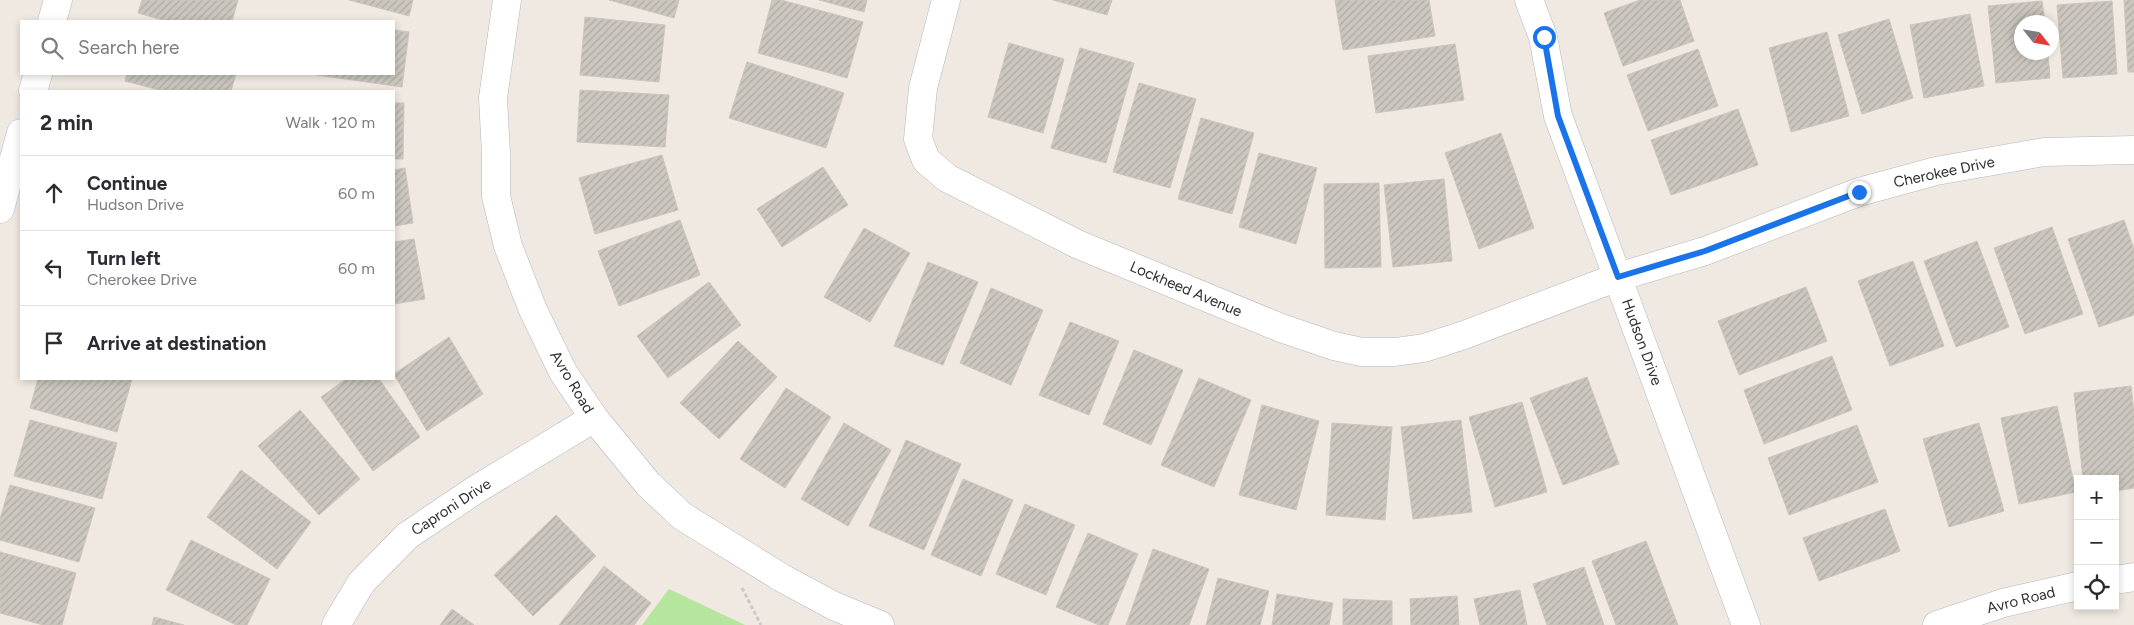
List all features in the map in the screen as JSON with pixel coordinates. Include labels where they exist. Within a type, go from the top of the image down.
[{"type":"street","points":[[52,20],[58,0]]},
{"type":"street","name":"Avro Road","points":[[507,0],[493,98],[496,196],[508,246],[533,310],[563,372],[594,418],[648,484],[682,516],[782,578],[834,606],[880,625]]},
{"type":"street","name":"Lockheed Avenue","points":[[946,0],[923,88],[918,138],[926,160],[946,178],[1077,244],[1281,328],[1334,346],[1362,352],[1395,352],[1424,348],[1464,335],[1618,277]]},
{"type":"street","name":"Hudson Drive","points":[[1529,0],[1544,37],[1558,116],[1746,625]]},
{"type":"street","points":[[33,90],[38,75]]},
{"type":"street","points":[[0,209],[20,137]]},
{"type":"street","name":"Cherokee Drive","points":[[1618,277],[1705,251],[1859,192],[1936,171],[2044,152],[2134,150]]},
{"type":"street","name":"Caproni Drive","points":[[336,625],[362,583],[406,536],[472,492],[594,418]]},
{"type":"street","points":[[2119,579],[2134,577]]},
{"type":"street","name":"Avro Road","points":[[1936,625],[2003,603],[2074,587]]},
{"type":"green space","points":[[669,589],[745,625],[642,625]]},
{"type":"building","points":[[142,0],[238,0],[232,20],[162,20],[138,13]]},
{"type":"building","points":[[349,0],[413,0],[409,16]]},
{"type":"building","points":[[609,0],[679,0],[674,18]]},
{"type":"building","points":[[772,0],[781,0],[863,22],[847,78],[758,53]]},
{"type":"building","points":[[819,0],[867,0],[864,12]]},
{"type":"building","points":[[1053,0],[1112,0],[1107,15]]},
{"type":"building","points":[[1335,0],[1429,0],[1435,36],[1343,50]]},
{"type":"building","points":[[1640,0],[1680,0],[1694,41],[1623,66],[1604,13]]},
{"type":"building","points":[[2124,0],[2134,0],[2134,72],[2128,72]]},
{"type":"building","points":[[2042,1],[2044,15],[2014,15],[2014,60],[2049,60],[2050,78],[1996,83],[1988,6]]},
{"type":"building","points":[[2112,1],[2117,74],[2063,78],[2057,5]]},
{"type":"building","points":[[1970,14],[1984,86],[1924,98],[1910,25]]},
{"type":"building","points":[[585,17],[665,25],[659,82],[580,75]]},
{"type":"building","points":[[1889,19],[1913,98],[1862,114],[1838,35]]},
{"type":"building","points":[[395,30],[409,32],[402,87],[317,75],[395,75]]},
{"type":"building","points":[[1827,32],[1849,116],[1791,132],[1769,48]]},
{"type":"building","points":[[1009,43],[1064,59],[1043,133],[988,117]]},
{"type":"building","points":[[1455,44],[1464,100],[1376,113],[1368,56]]},
{"type":"building","points":[[1080,48],[1134,63],[1106,163],[1051,148]]},
{"type":"building","points":[[1698,49],[1718,106],[1648,131],[1627,75]]},
{"type":"building","points":[[747,62],[844,93],[826,148],[729,118]]},
{"type":"building","points":[[127,75],[236,75],[231,90],[159,90],[125,81]]},
{"type":"building","points":[[1139,83],[1196,99],[1170,188],[1113,172]]},
{"type":"building","points":[[580,90],[669,95],[665,147],[577,142]]},
{"type":"building","points":[[395,103],[404,103],[403,159],[395,159]]},
{"type":"building","points":[[1738,109],[1758,165],[1671,195],[1651,140]]},
{"type":"building","points":[[1201,118],[1254,133],[1232,214],[1178,199]]},
{"type":"building","points":[[1501,133],[1534,228],[1479,249],[1445,153]]},
{"type":"building","points":[[1259,153],[1317,168],[1296,244],[1239,227]]},
{"type":"building","points":[[662,155],[678,210],[595,234],[579,178]]},
{"type":"building","points":[[823,167],[848,205],[782,247],[757,209]]},
{"type":"building","points":[[405,168],[413,223],[395,226],[395,170]]},
{"type":"building","points":[[1444,179],[1452,261],[1393,267],[1384,185]]},
{"type":"building","points":[[1379,183],[1381,267],[1325,268],[1324,184]]},
{"type":"building","points":[[680,220],[700,275],[619,306],[598,251]]},
{"type":"building","points":[[2124,220],[2134,249],[2134,315],[2099,327],[2068,239]]},
{"type":"building","points":[[2052,227],[2083,314],[2025,334],[1994,248]]},
{"type":"building","points":[[864,228],[910,253],[870,322],[824,297]]},
{"type":"building","points":[[414,239],[425,299],[395,304],[395,242]]},
{"type":"building","points":[[1977,241],[2009,327],[1956,347],[1924,261]]},
{"type":"building","points":[[1913,261],[1944,346],[1890,366],[1858,281]]},
{"type":"building","points":[[928,262],[978,282],[943,365],[894,346]]},
{"type":"building","points":[[709,282],[741,325],[668,378],[637,336]]},
{"type":"building","points":[[1806,287],[1827,341],[1739,375],[1718,321]]},
{"type":"building","points":[[991,288],[1043,310],[1011,385],[960,363]]},
{"type":"building","points":[[1070,322],[1119,341],[1089,415],[1039,395]]},
{"type":"building","points":[[449,337],[483,394],[427,431],[395,373]]},
{"type":"building","points":[[738,341],[777,377],[719,439],[680,403]]},
{"type":"building","points":[[1134,350],[1183,370],[1151,445],[1103,424]]},
{"type":"building","points":[[1832,356],[1852,410],[1764,444],[1744,390]]},
{"type":"building","points":[[1587,377],[1619,464],[1563,485],[1530,398]]},
{"type":"building","points":[[1199,378],[1251,400],[1214,487],[1161,465]]},
{"type":"building","points":[[38,380],[132,380],[117,432],[30,408]]},
{"type":"building","points":[[345,380],[380,380],[420,437],[373,471],[321,397]]},
{"type":"building","points":[[2131,386],[2134,413],[2134,488],[2119,490],[2119,475],[2083,475],[2074,393]]},
{"type":"building","points":[[786,388],[831,417],[785,488],[740,459]]},
{"type":"building","points":[[1522,402],[1547,492],[1495,507],[1469,417]]},
{"type":"building","points":[[1262,405],[1319,421],[1296,510],[1239,495]]},
{"type":"building","points":[[2057,406],[2074,483],[2074,492],[2019,504],[2001,418]]},
{"type":"building","points":[[300,410],[360,479],[319,515],[258,446]]},
{"type":"building","points":[[30,420],[117,443],[102,499],[14,476]]},
{"type":"building","points":[[1461,420],[1472,512],[1413,519],[1401,427]]},
{"type":"building","points":[[844,423],[891,450],[848,526],[801,499]]},
{"type":"building","points":[[1332,423],[1392,427],[1385,520],[1326,515]]},
{"type":"building","points":[[1979,423],[2004,511],[1949,527],[1923,439]]},
{"type":"building","points":[[1857,425],[1878,482],[1789,515],[1768,458]]},
{"type":"building","points":[[906,440],[961,464],[924,550],[869,526]]},
{"type":"building","points":[[241,470],[311,522],[277,569],[207,517]]},
{"type":"building","points":[[963,479],[1013,500],[981,576],[931,555]]},
{"type":"building","points":[[10,485],[95,508],[79,562],[0,540],[0,519]]},
{"type":"building","points":[[1025,504],[1075,525],[1046,595],[996,574]]},
{"type":"building","points":[[1885,509],[1900,551],[1819,581],[1803,538]]},
{"type":"building","points":[[556,515],[596,556],[533,616],[494,575]]},
{"type":"building","points":[[1088,533],[1138,554],[1108,625],[1099,625],[1056,607]]},
{"type":"building","points":[[191,540],[270,579],[247,625],[236,625],[166,590]]},
{"type":"building","points":[[1646,541],[1678,625],[1616,625],[1592,561]]},
{"type":"building","points":[[1153,549],[1209,569],[1189,625],[1126,625]]},
{"type":"building","points":[[0,552],[76,573],[62,625],[43,625],[0,613]]},
{"type":"building","points":[[604,566],[651,603],[634,625],[559,625]]},
{"type":"building","points":[[1584,567],[1604,625],[1547,625],[1533,584]]},
{"type":"building","points":[[1218,578],[1269,591],[1260,625],[1206,625]]},
{"type":"building","points":[[1520,590],[1527,625],[1480,625],[1474,599]]},
{"type":"building","points":[[1277,594],[1333,603],[1329,625],[1272,625]]},
{"type":"building","points":[[1457,596],[1459,625],[1411,625],[1410,599]]},
{"type":"building","points":[[1343,599],[1392,601],[1392,625],[1343,625]]},
{"type":"building","points":[[452,609],[474,625],[440,625]]},
{"type":"building","points":[[154,617],[184,625],[152,625]]},
{"type":"route","points":[[1544,37],[1558,116],[1618,277],[1705,251],[1859,192]]}]
